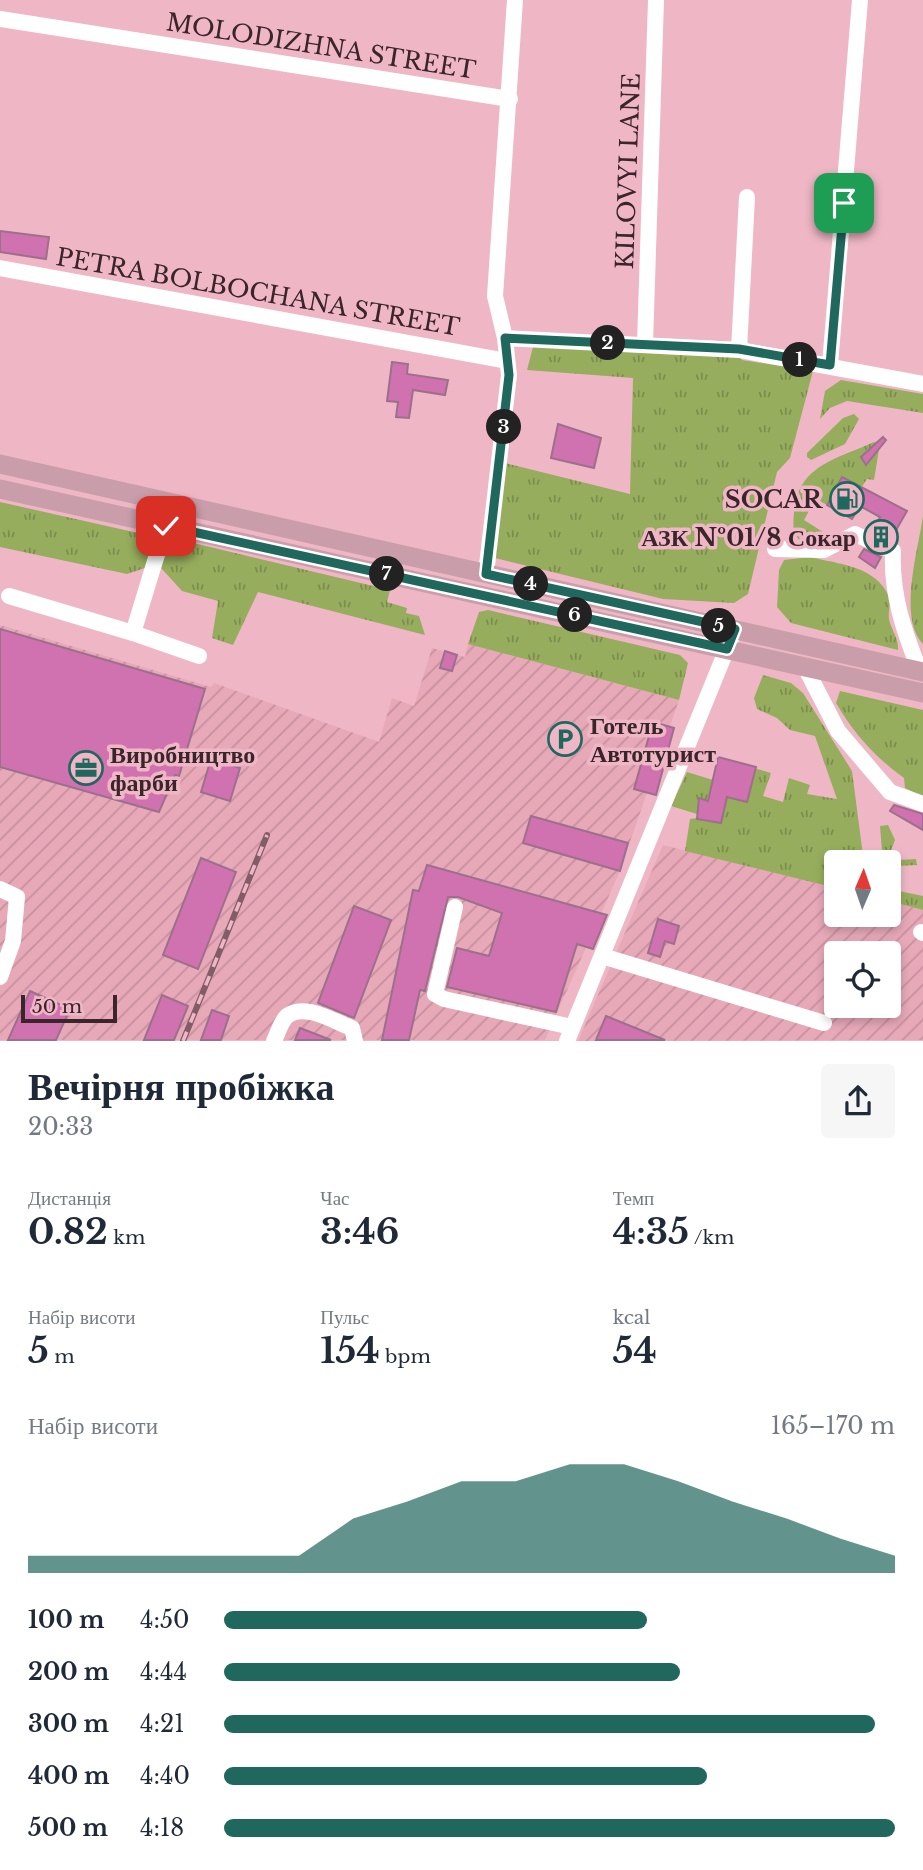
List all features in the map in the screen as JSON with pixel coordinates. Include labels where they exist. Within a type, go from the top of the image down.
[{"type":"main road","points":[[0,464],[921,672]]},
{"type":"main road","points":[[0,489],[923,694]]},
{"type":"street","points":[[486,574],[509,375],[505,338],[495,296],[510,99],[514,0]]},
{"type":"street","name":"KILOVYI LANE","points":[[645,344],[656,0]]},
{"type":"street","points":[[830,365],[860,0]]},
{"type":"street","name":"MOLODIZHNA STREET","points":[[0,19],[510,99]]},
{"type":"street","points":[[739,349],[747,197]]},
{"type":"street","name":"PETRA BOLBOCHANA STREET","points":[[0,268],[507,360]]},
{"type":"street","points":[[505,338],[739,349],[922,381]]},
{"type":"street","points":[[133,632],[166,526]]},
{"type":"street","points":[[775,549],[824,550],[855,534],[893,551],[892,577],[899,618],[921,672]]},
{"type":"street","points":[[9,596],[133,632],[199,656]]},
{"type":"street","points":[[455,907],[435,994],[444,999],[569,1034],[735,629]]},
{"type":"street","points":[[805,667],[838,731],[890,792],[923,804]]},
{"type":"street","points":[[0,889],[17,897],[13,941],[0,976]]},
{"type":"street","points":[[602,956],[824,1023]]},
{"type":"street","points":[[274,1041],[285,1017],[295,1012],[309,1012],[352,1028],[355,1041]]},
{"type":"shaded area","points":[[0,625],[211,687],[214,683],[379,742],[392,698],[414,706],[432,648],[465,657],[468,644],[679,700],[620,871],[545,1040],[0,1040]]},
{"type":"shaded area","points":[[663,845],[824,885],[824,928],[901,928],[901,904],[923,910],[923,1040],[578,1041]]},
{"type":"green space","points":[[533,347],[647,348],[738,353],[742,360],[813,371],[790,458],[777,472],[748,594],[734,603],[663,599],[495,558],[505,463],[630,494],[633,378],[527,370]]},
{"type":"green space","points":[[841,380],[923,394],[923,413],[847,401],[830,408],[820,419],[825,391]]},
{"type":"green space","points":[[854,414],[859,419],[845,444],[811,460],[807,457],[807,453],[843,418]]},
{"type":"green space","points":[[874,442],[880,443],[874,480],[867,479],[861,488],[842,478],[827,505],[821,502],[817,510],[810,509],[804,520],[823,532],[820,543],[801,542],[793,521],[797,496],[803,484],[811,474],[833,459]]},
{"type":"green space","points":[[0,502],[147,535],[154,544],[148,567],[127,574],[0,547]]},
{"type":"green space","points":[[923,516],[923,644],[912,618],[911,601]]},
{"type":"green space","points":[[177,539],[390,590],[387,602],[407,608],[406,613],[419,616],[425,635],[258,592],[233,645],[212,638],[218,601],[182,591],[161,568],[169,545]]},
{"type":"green space","points":[[810,557],[856,568],[876,579],[889,597],[889,619],[898,650],[791,623],[777,607],[779,570],[784,560]]},
{"type":"green space","points":[[488,610],[680,655],[688,663],[679,700],[468,644],[479,612]]},
{"type":"green space","points":[[763,675],[791,683],[803,693],[852,771],[862,850],[824,850],[824,885],[685,851],[690,819],[697,818],[697,814],[671,806],[687,772],[713,780],[718,757],[771,773],[763,796],[783,802],[789,778],[810,785],[807,794],[837,799],[815,736],[790,730],[777,718],[757,709],[754,698]]},
{"type":"green space","points":[[840,691],[923,710],[923,797],[905,788],[904,778],[875,754],[858,735],[836,703]]},
{"type":"green space","points":[[888,825],[895,840],[891,850],[882,850],[880,826]]},
{"type":"green space","points":[[916,859],[917,865],[901,866],[901,860]]},
{"type":"green space","points":[[901,891],[923,896],[923,910],[901,904]]},
{"type":"building","points":[[0,231],[49,237],[46,259],[0,252]]},
{"type":"building","points":[[392,362],[408,364],[407,374],[448,380],[445,395],[413,390],[409,418],[396,417],[398,402],[387,401]]},
{"type":"building","points":[[558,424],[601,438],[594,468],[551,458]]},
{"type":"building","points":[[883,437],[886,440],[866,465],[861,457]]},
{"type":"building","points":[[842,477],[907,511],[891,539],[873,531],[880,517],[860,506],[852,519],[827,505]]},
{"type":"building","points":[[864,549],[881,557],[875,568],[859,557]]},
{"type":"building","points":[[0,629],[205,689],[179,776],[175,775],[159,812],[0,767]]},
{"type":"building","points":[[445,651],[457,655],[452,671],[440,668]]},
{"type":"building","points":[[653,722],[674,728],[656,795],[634,789]]},
{"type":"building","points":[[718,757],[756,767],[747,802],[727,797],[721,823],[697,819],[699,798],[708,801]]},
{"type":"building","points":[[211,759],[240,768],[230,801],[201,792]]},
{"type":"building","points":[[894,805],[923,814],[923,830],[890,811]]},
{"type":"building","points":[[531,816],[628,843],[620,871],[523,843]]},
{"type":"building","points":[[201,858],[236,872],[198,969],[163,955]]},
{"type":"building","points":[[427,865],[607,915],[593,949],[577,944],[556,1012],[447,987],[457,948],[489,956],[502,913],[458,897],[448,897],[425,991],[420,990],[409,1040],[382,1040],[413,890],[419,891]]},
{"type":"building","points":[[354,906],[391,920],[354,1018],[318,1003]]},
{"type":"building","points":[[658,919],[679,926],[674,944],[665,941],[660,957],[648,953]]},
{"type":"building","points":[[30,991],[70,1009],[56,1040],[8,1040]]},
{"type":"building","points":[[162,995],[188,1006],[174,1040],[144,1040]]},
{"type":"building","points":[[212,1010],[229,1016],[221,1040],[201,1040]]},
{"type":"building","points":[[606,1016],[665,1040],[596,1040]]},
{"type":"building","points":[[300,1028],[331,1040],[295,1040]]},
{"type":"railway","points":[[183,1041],[267,835]]},
{"type":"place","name":"SOCAR","points":[[847,499]]},
{"type":"place","name":"АЗК №01/8 Сокар","points":[[881,537]]},
{"type":"place","name":"Готель Автотурист","points":[[565,739]]},
{"type":"place","name":"Виробництво фарби","points":[[86,768]]},
{"type":"route","points":[[166,526],[727,649],[735,629],[486,574],[509,375],[505,338],[739,349],[830,365],[844,203]]}]
